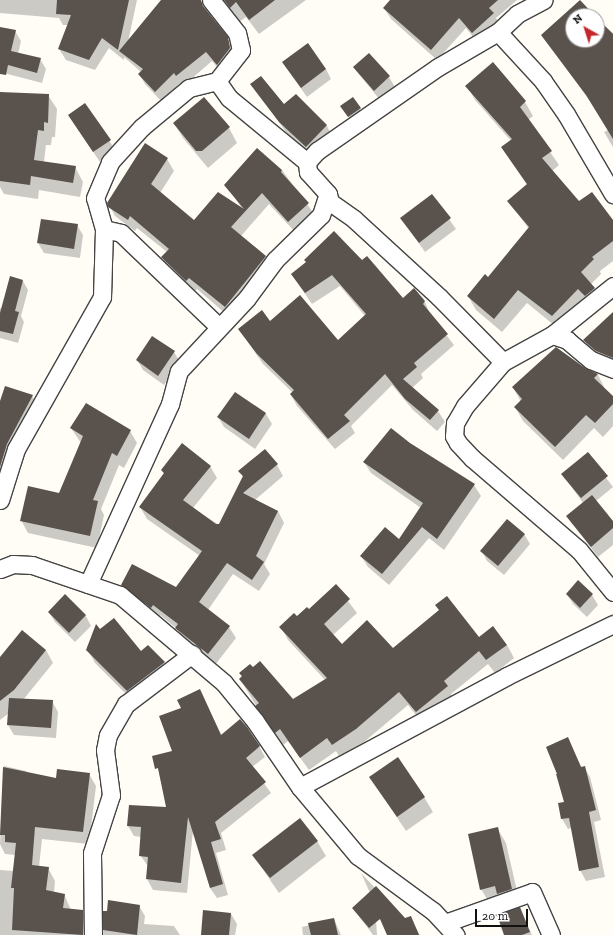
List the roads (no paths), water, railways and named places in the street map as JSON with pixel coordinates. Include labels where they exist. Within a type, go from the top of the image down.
[{"type":"street","points":[[0,500],[16,449],[102,296],[104,229],[95,198],[110,162],[142,127],[189,88],[218,81],[241,50],[237,33],[212,0]]},
{"type":"street","points":[[307,162],[317,151],[438,67],[498,32],[518,14],[543,0]]},
{"type":"street","points":[[498,32],[543,81],[566,114],[613,194]]},
{"type":"street","points":[[218,81],[229,98],[307,162],[308,172],[328,194],[330,202],[354,219],[439,297],[503,362]]},
{"type":"street","points":[[88,584],[170,404],[179,371],[247,298],[275,260],[321,215],[328,194]]},
{"type":"street","points":[[104,229],[121,233],[220,327]]},
{"type":"street","points":[[613,286],[552,335],[503,362],[465,406],[455,423],[454,436],[458,443],[579,550],[613,592]]},
{"type":"street","points":[[552,335],[566,340],[591,360],[613,369]]},
{"type":"street","points":[[2,566],[32,565],[120,595],[192,654],[224,683],[255,721],[300,787],[358,856],[450,929],[532,892],[551,935]]},
{"type":"street","points":[[300,787],[507,676],[613,624]]},
{"type":"street","points":[[93,935],[92,853],[111,795],[105,750],[108,735],[126,704],[192,654]]}]
